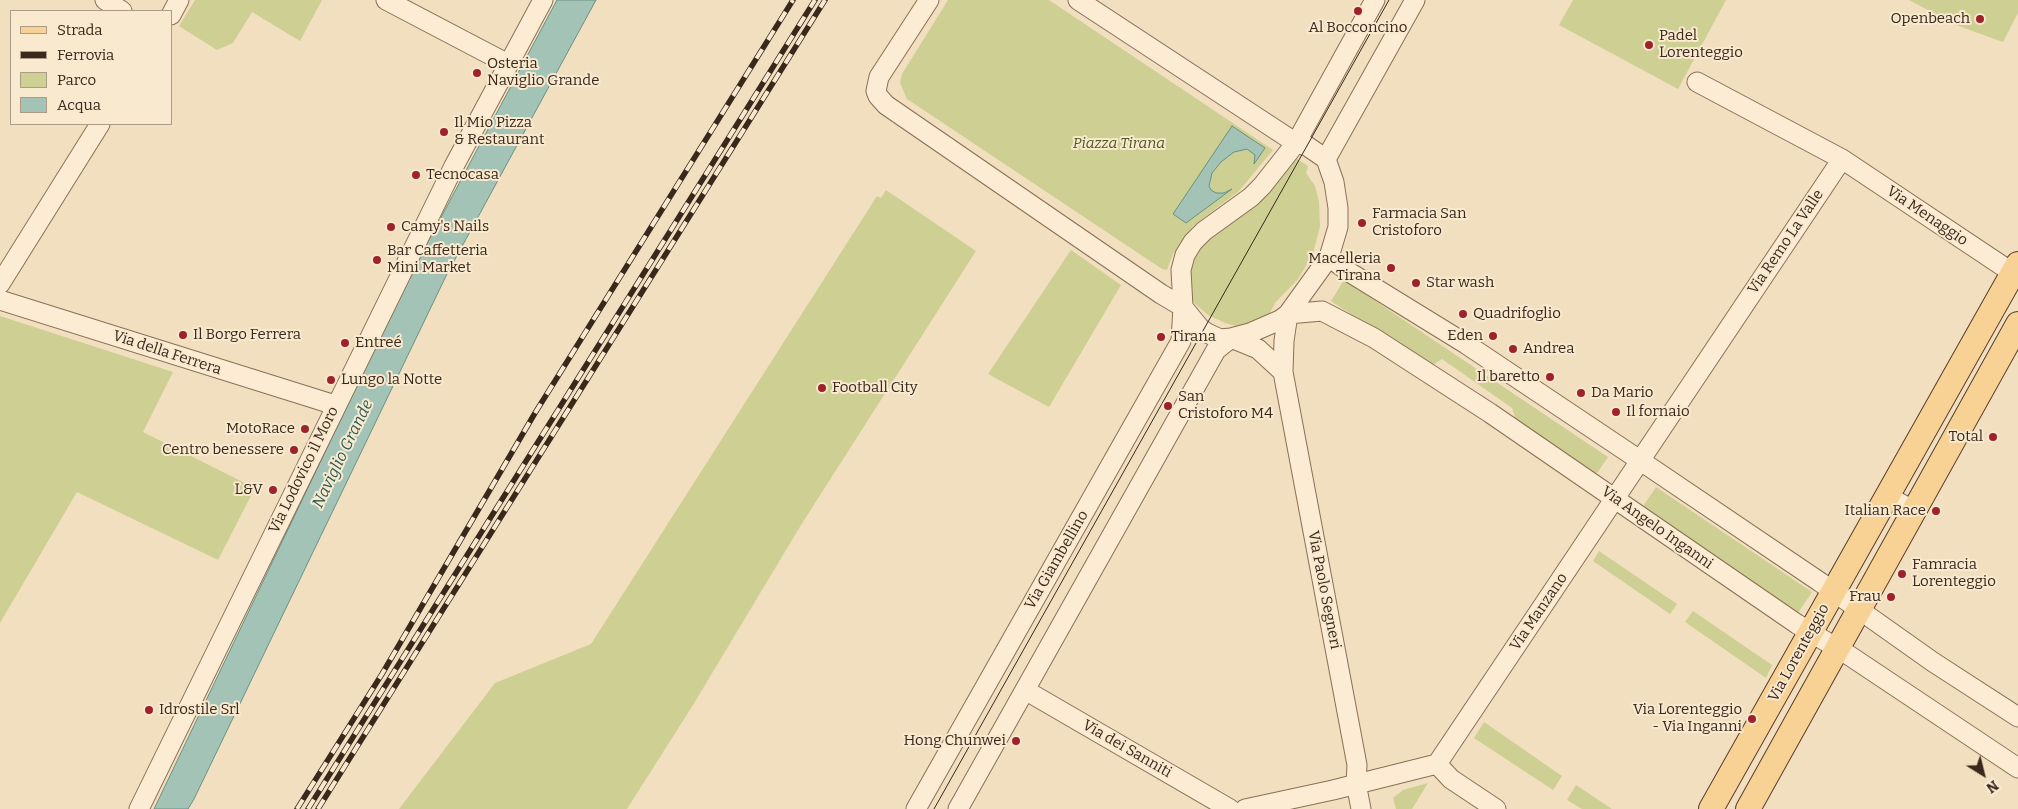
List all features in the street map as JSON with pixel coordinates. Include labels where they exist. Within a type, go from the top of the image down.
[{"type":"main road","name":"Via Lorenteggio","points":[[1711,809],[2016,268]]},
{"type":"main road","name":"Via Lorenteggio","points":[[1751,804],[2018,324]]},
{"type":"main road","points":[[1726,783],[1751,804]]},
{"type":"street","points":[[104,0],[120,10]]},
{"type":"street","points":[[172,13],[179,0]]},
{"type":"street","points":[[386,0],[508,64]]},
{"type":"street","name":"Via Lodovico il Moro","points":[[138,809],[454,166],[543,0]]},
{"type":"street","points":[[929,0],[879,77],[876,91],[882,101],[938,142],[1183,308],[1200,328],[1207,333],[1220,339],[1231,338],[1262,328],[1288,314],[1330,257],[1338,227],[1338,208],[1334,182],[1326,158],[1307,146],[1296,143],[1078,0]]},
{"type":"street","points":[[1183,308],[1181,270],[1185,256],[1193,242],[1251,197],[1296,143],[1376,0]]},
{"type":"street","points":[[1326,158],[1415,0]]},
{"type":"street","points":[[1697,82],[1842,159]]},
{"type":"street","points":[[0,284],[99,125]]},
{"type":"street","name":"Via Menaggio","points":[[1842,159],[2016,268]]},
{"type":"street","name":"Via Remo La Valle","points":[[1640,461],[1842,159]]},
{"type":"street","points":[[1330,257],[1349,272],[1466,344],[1834,591],[1933,662],[2018,717]]},
{"type":"street","name":"Via della Ferrera","points":[[0,300],[336,406]]},
{"type":"street","name":"Via Giambellino","points":[[916,809],[1181,341],[1183,308]]},
{"type":"street","name":"Via Angelo Inganni","points":[[1288,314],[1322,311],[1374,338],[1424,369],[1811,632],[2018,768]]},
{"type":"street","name":"Via Paolo Segneri","points":[[1288,314],[1284,341],[1283,372],[1357,765],[1356,783],[1361,809]]},
{"type":"street","points":[[1231,338],[1258,349],[1283,372]]},
{"type":"street","points":[[958,809],[1216,350],[1231,338]]},
{"type":"street","name":"Via Manzano","points":[[1437,764],[1640,461]]},
{"type":"street","points":[[1887,496],[1913,510]]},
{"type":"street","name":"Via dei Sanniti","points":[[1025,690],[1230,809]]},
{"type":"street","points":[[1245,809],[1437,764],[1451,779],[1496,809]]},
{"type":"green space","points":[[195,0],[322,0],[300,41],[252,12],[233,43],[217,50],[179,26]]},
{"type":"green space","name":"Piazza Tirana","points":[[948,0],[1049,0],[1273,150],[1239,191],[1193,226],[1173,254],[1167,270],[1162,269],[907,99],[900,83],[902,74]]},
{"type":"green space","name":"Padel Lorenteggio","points":[[1573,0],[1726,0],[1678,89],[1559,25]]},
{"type":"green space","name":"Openbeach","points":[[1909,0],[2018,0],[2018,13],[2003,42],[1956,25]]},
{"type":"green space","points":[[1297,159],[1308,166],[1306,173],[1315,186],[1319,201],[1320,226],[1313,254],[1298,279],[1275,303],[1270,313],[1246,324],[1236,326],[1208,315],[1194,303],[1190,295],[1189,266],[1200,247],[1208,239],[1248,211],[1271,187],[1292,160]]},
{"type":"green space","name":"Football City","points":[[886,190],[976,251],[801,525],[693,705],[627,809],[399,809],[495,683],[591,644],[877,196],[881,198]]},
{"type":"green space","points":[[1071,250],[1121,285],[1049,407],[988,374]]},
{"type":"green space","points":[[1344,280],[1608,457],[1595,476],[1518,426],[1512,408],[1442,359],[1430,367],[1331,301]]},
{"type":"green space","points":[[0,316],[173,372],[143,432],[255,488],[218,560],[77,492],[0,623]]},
{"type":"green space","points":[[1656,487],[1812,592],[1798,613],[1642,508]]},
{"type":"green space","points":[[1599,551],[1677,604],[1670,614],[1593,561]]},
{"type":"green space","points":[[1693,611],[1772,665],[1766,678],[1685,622]]},
{"type":"green space","points":[[1484,722],[1562,776],[1553,790],[1474,738]]},
{"type":"green space","points":[[1428,783],[1412,809],[1396,809],[1393,798],[1403,790]]},
{"type":"green space","points":[[1576,785],[1612,809],[1582,809],[1567,800]]},
{"type":"water","name":"Naviglio Grande","points":[[557,0],[596,0],[447,274],[194,799],[188,809],[154,809],[407,281]]},
{"type":"water","points":[[1232,126],[1265,148],[1254,164],[1255,155],[1247,149],[1234,152],[1221,162],[1212,173],[1209,186],[1216,193],[1224,193],[1232,189],[1186,223],[1173,214]]},
{"type":"tram line","points":[[934,809],[1389,0]]},
{"type":"railway","points":[[297,809],[382,674],[535,413],[793,0]]},
{"type":"railway","points":[[308,809],[815,0]]},
{"type":"railway","points":[[318,809],[825,0]]},
{"type":"place","name":"Al Bocconcino","points":[[1358,11]]},
{"type":"place","name":"Openbeach","points":[[1980,19]]},
{"type":"place","name":"Padel Lorenteggio","points":[[1649,45]]},
{"type":"place","name":"Osteria Naviglio Grande","points":[[477,73]]},
{"type":"place","name":"Il Mio Pizza & Restaurant","points":[[444,132]]},
{"type":"place","name":"Tecnocasa","points":[[416,175]]},
{"type":"place","name":"Farmacia San Cristoforo","points":[[1362,223]]},
{"type":"place","name":"Camy's Nails","points":[[391,227]]},
{"type":"place","name":"Bar Caffetteria Mini Market","points":[[377,260]]},
{"type":"place","name":"Macelleria Tirana","points":[[1391,268]]},
{"type":"place","name":"Star wash","points":[[1416,283]]},
{"type":"place","name":"Quadrifoglio","points":[[1463,314]]},
{"type":"place","name":"Il Borgo Ferrera","points":[[183,335]]},
{"type":"place","name":"Eden","points":[[1493,336]]},
{"type":"place","name":"Tirana","points":[[1161,337]]},
{"type":"place","name":"Entreé","points":[[345,343]]},
{"type":"place","name":"Andrea","points":[[1513,349]]},
{"type":"place","name":"Il baretto","points":[[1550,377]]},
{"type":"place","name":"Lungo la Notte","points":[[331,380]]},
{"type":"place","name":"Football City","points":[[822,388]]},
{"type":"place","name":"Da Mario","points":[[1581,393]]},
{"type":"place","name":"San Cristoforo M4","points":[[1168,406]]},
{"type":"place","name":"Il fornaio","points":[[1616,412]]},
{"type":"place","name":"MotoRace","points":[[305,429]]},
{"type":"place","name":"Total","points":[[1993,437]]},
{"type":"place","name":"Centro benessere","points":[[294,450]]},
{"type":"place","name":"L&V","points":[[273,490]]},
{"type":"place","name":"Italian Race","points":[[1936,511]]},
{"type":"place","name":"Famracia Lorenteggio","points":[[1902,574]]},
{"type":"place","name":"Frau","points":[[1891,597]]},
{"type":"place","name":"Idrostile Srl","points":[[149,710]]},
{"type":"place","name":"Via Lorenteggio - Via Inganni","points":[[1752,719]]},
{"type":"place","name":"Hong Chunwei","points":[[1016,741]]}]
